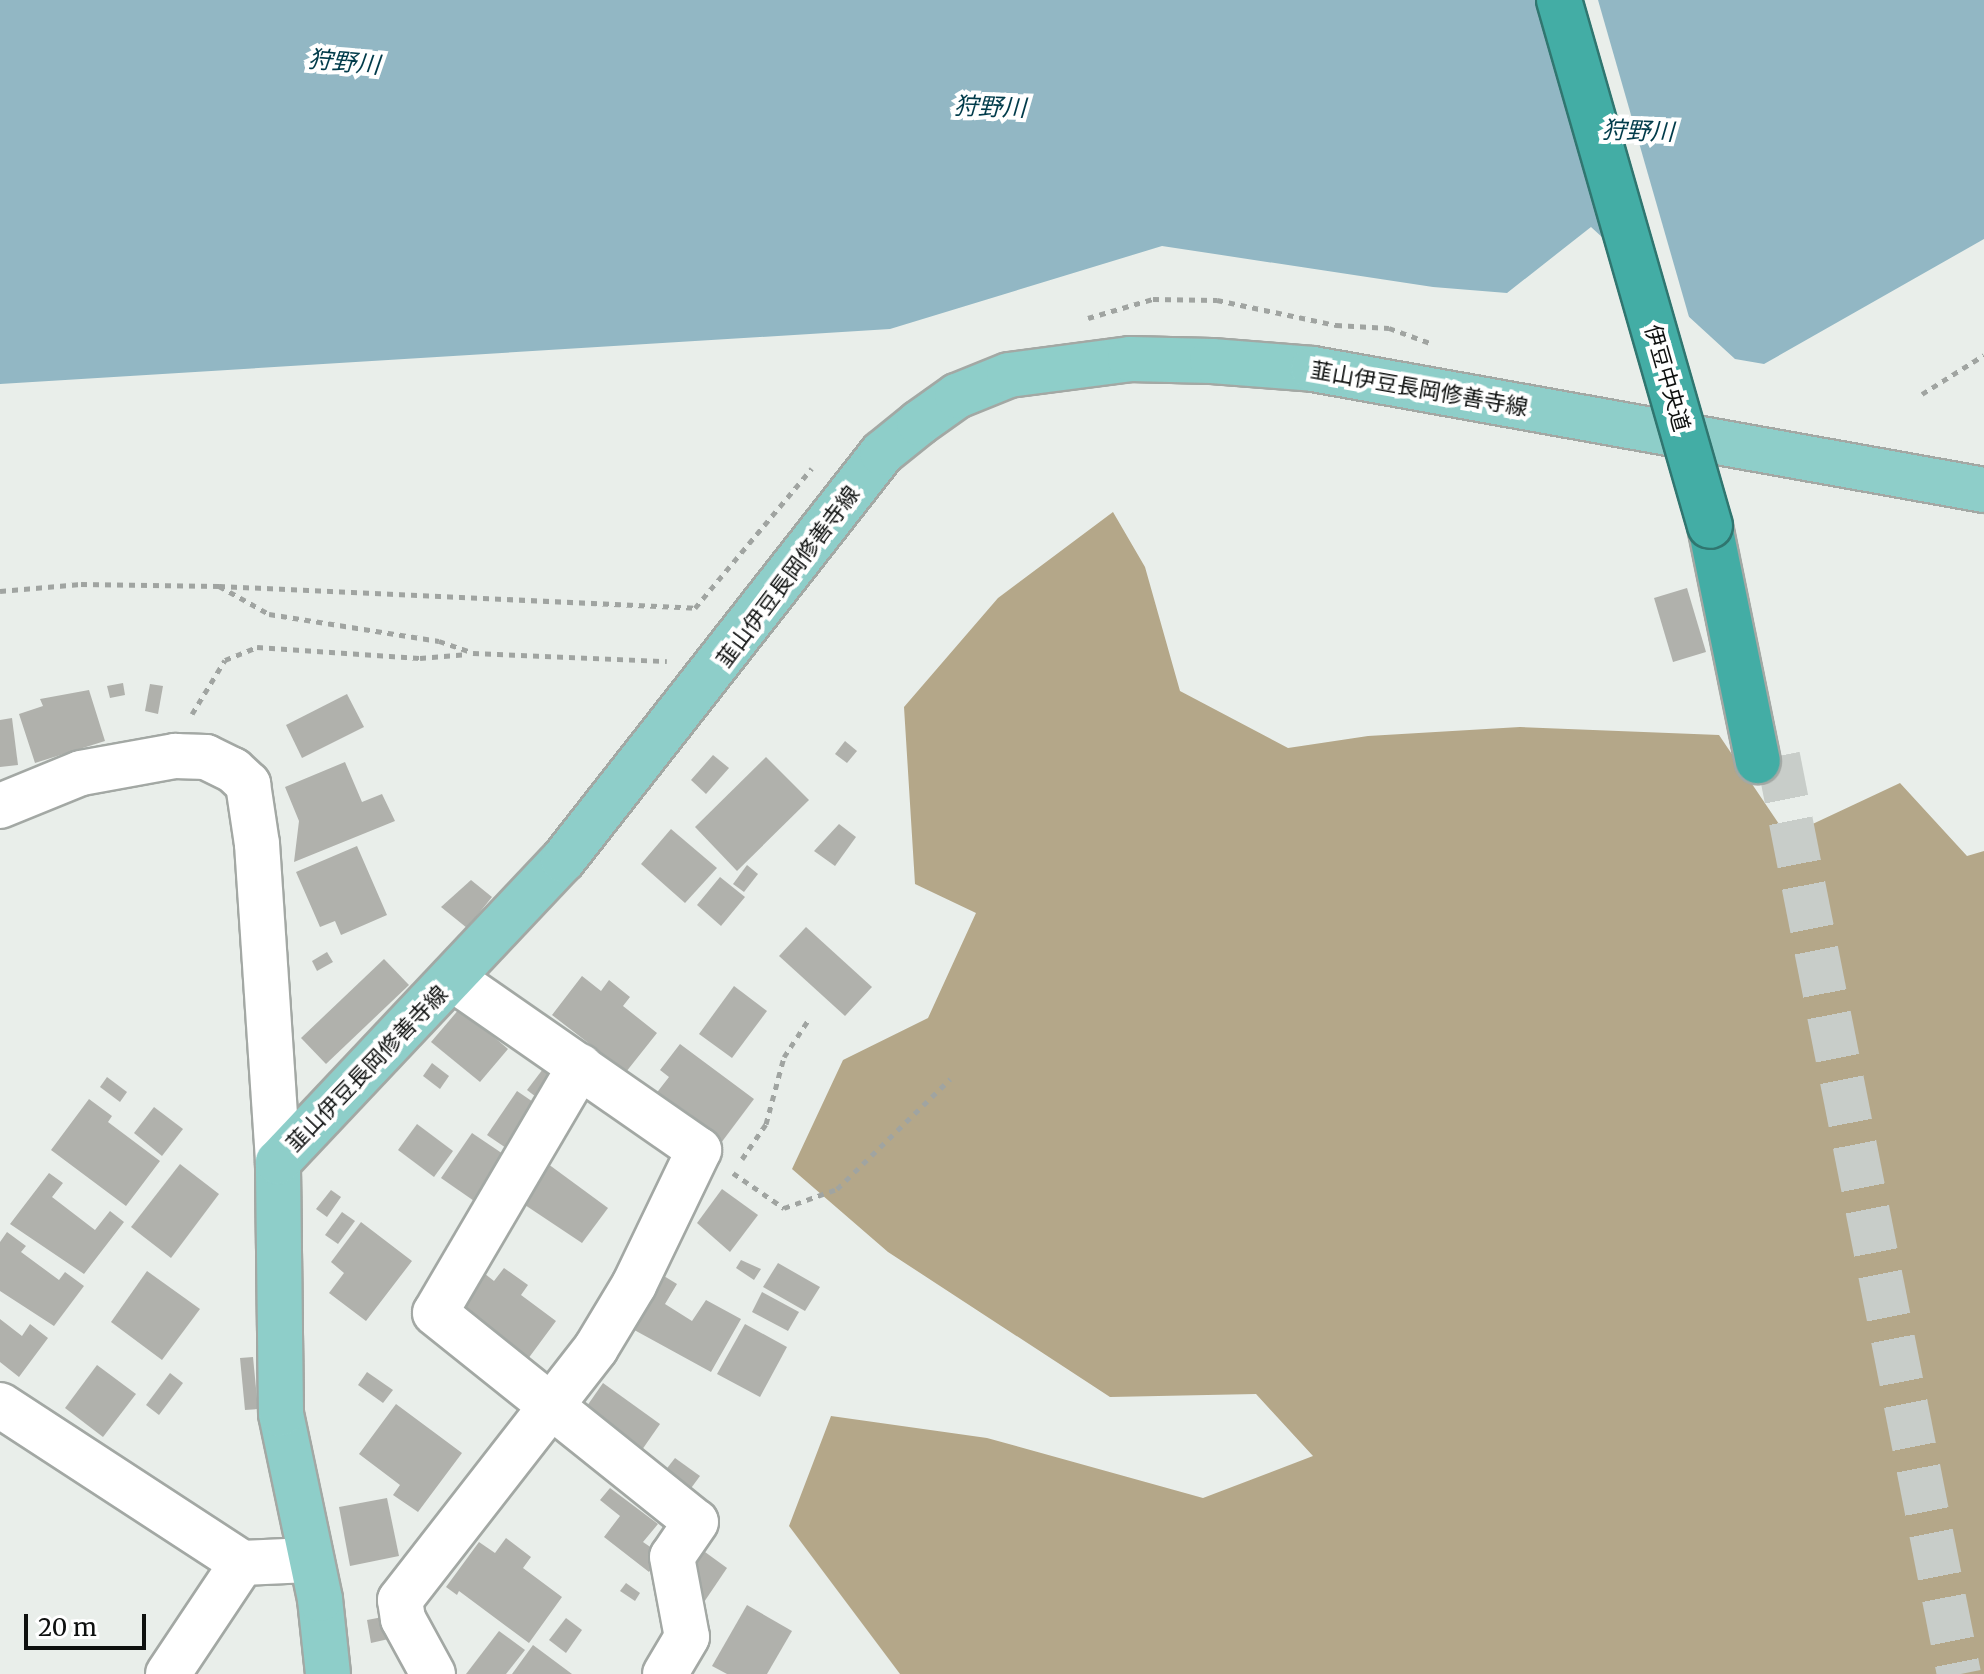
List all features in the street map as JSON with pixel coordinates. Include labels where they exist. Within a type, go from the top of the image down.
[{"type":"highway","name":"伊豆中央道","points":[[1559,0],[1720,523]]},
{"type":"highway","name":"伊豆中央道","points":[[1580,0],[1720,523],[1768,758]]},
{"type":"main road","name":"韮山伊豆長岡修善寺線","points":[[328,1674],[320,1599],[309,1560],[281,1414],[278,1162],[563,860],[715,673],[882,453],[957,396],[1009,375],[1066,364],[1130,359],[1313,369],[1984,490]]},
{"type":"street","points":[[0,806],[81,773],[175,756],[206,757],[233,770],[248,784],[257,844],[278,1162]]},
{"type":"street","points":[[433,1674],[403,1619],[400,1600],[596,1348],[716,1161],[453,979]]},
{"type":"street","points":[[580,1066],[435,1313],[548,1409],[696,1522],[672,1557],[687,1637],[665,1674]]},
{"type":"street","points":[[0,1405],[242,1563],[309,1560]]},
{"type":"street","points":[[168,1674],[242,1563]]},
{"type":"path","points":[[1922,394],[1984,355]]},
{"type":"path","points":[[0,591],[81,584],[219,586],[695,608],[817,461]]},
{"type":"path","points":[[219,586],[269,614],[439,641],[473,653]]},
{"type":"path","points":[[175,756],[225,660],[257,647],[420,658],[473,653],[683,662],[715,673]]},
{"type":"path","points":[[809,1019],[784,1057],[766,1124],[716,1161],[784,1208],[837,1189],[950,1079]]},
{"type":"shaded area","points":[[1113,512],[1145,567],[1180,691],[1288,748],[1368,736],[1520,727],[1719,735],[1787,836],[1900,783],[1967,856],[1984,851],[1984,1674],[900,1674],[789,1526],[831,1416],[987,1438],[1203,1498],[1313,1456],[1256,1394],[1110,1397],[888,1252],[792,1169],[843,1060],[928,1018],[976,913],[915,884],[904,707],[998,598]]},
{"type":"water","name":"狩野川","points":[[0,0],[1984,0],[1984,239],[1764,364],[1735,359],[1591,227],[1507,293],[1433,287],[1162,246],[890,329],[0,384]]},
{"type":"pier","points":[[1543,0],[1598,0],[1691,324],[1617,256]]},
{"type":"building","points":[[1687,588],[1706,652],[1673,662],[1654,598]]},
{"type":"building","points":[[123,683],[125,695],[110,698],[107,686]]},
{"type":"building","points":[[150,684],[163,686],[158,714],[145,711]]},
{"type":"building","points":[[89,690],[105,741],[35,763],[19,714],[43,706],[40,699]]},
{"type":"building","points":[[347,694],[364,727],[302,758],[286,725]]},
{"type":"building","points":[[12,718],[18,765],[0,767],[0,720]]},
{"type":"building","points":[[845,741],[857,751],[847,763],[835,754]]},
{"type":"building","points":[[713,755],[729,768],[706,794],[691,780]]},
{"type":"building","points":[[766,757],[809,800],[737,871],[695,827]]},
{"type":"building","points":[[345,762],[362,802],[382,794],[395,821],[294,862],[299,821],[285,787]]},
{"type":"building","points":[[839,824],[856,837],[835,866],[814,851]]},
{"type":"building","points":[[671,829],[717,868],[685,903],[641,864]]},
{"type":"building","points":[[357,846],[387,915],[341,935],[335,921],[320,927],[296,872]]},
{"type":"building","points":[[747,865],[758,874],[744,892],[733,884]]},
{"type":"building","points":[[720,877],[745,897],[721,926],[697,905]]},
{"type":"building","points":[[471,880],[492,897],[467,928],[441,907]]},
{"type":"building","points":[[806,927],[872,987],[845,1016],[779,956]]},
{"type":"building","points":[[327,952],[333,962],[317,971],[312,961]]},
{"type":"building","points":[[384,959],[409,985],[326,1064],[301,1038]]},
{"type":"building","points":[[582,976],[601,991],[609,980],[630,997],[623,1006],[657,1033],[626,1072],[552,1015]]},
{"type":"building","points":[[734,986],[767,1011],[732,1058],[699,1034]]},
{"type":"building","points":[[460,1008],[508,1049],[480,1082],[431,1042]]},
{"type":"building","points":[[680,1044],[754,1099],[721,1143],[655,1095],[669,1077],[660,1070]]},
{"type":"building","points":[[432,1063],[449,1076],[440,1089],[423,1076]]},
{"type":"building","points":[[546,1065],[559,1075],[540,1100],[527,1090]]},
{"type":"building","points":[[107,1077],[127,1092],[120,1102],[100,1087]]},
{"type":"building","points":[[517,1091],[539,1106],[509,1150],[487,1135]]},
{"type":"building","points":[[89,1099],[112,1116],[108,1122],[160,1161],[126,1206],[51,1150]]},
{"type":"building","points":[[154,1107],[183,1129],[162,1156],[134,1133]]},
{"type":"building","points":[[417,1124],[453,1151],[434,1177],[398,1150]]},
{"type":"building","points":[[472,1133],[509,1158],[477,1203],[441,1178]]},
{"type":"building","points":[[544,1161],[608,1208],[582,1243],[516,1199]]},
{"type":"building","points":[[180,1164],[219,1194],[171,1258],[131,1227]]},
{"type":"building","points":[[49,1173],[63,1183],[52,1197],[95,1230],[110,1211],[124,1222],[84,1274],[10,1224]]},
{"type":"building","points":[[722,1189],[758,1215],[730,1252],[697,1223]]},
{"type":"building","points":[[331,1190],[341,1197],[327,1217],[316,1209]]},
{"type":"building","points":[[342,1212],[355,1221],[338,1244],[325,1235]]},
{"type":"building","points":[[361,1222],[412,1261],[366,1321],[329,1293],[344,1273],[331,1262]]},
{"type":"building","points":[[7,1232],[26,1246],[21,1252],[59,1280],[65,1272],[84,1286],[54,1326],[0,1291],[0,1242]]},
{"type":"building","points":[[741,1260],[761,1269],[754,1280],[736,1268]]},
{"type":"building","points":[[778,1263],[820,1287],[805,1311],[763,1287]]},
{"type":"building","points":[[475,1266],[494,1281],[504,1268],[528,1285],[521,1295],[556,1321],[522,1367],[448,1311]]},
{"type":"building","points":[[147,1271],[200,1309],[162,1360],[111,1322]]},
{"type":"building","points":[[659,1273],[677,1284],[665,1304],[692,1321],[706,1300],[741,1319],[711,1372],[627,1326]]},
{"type":"building","points":[[762,1292],[799,1312],[788,1331],[752,1312]]},
{"type":"building","points":[[0,1319],[22,1336],[30,1324],[48,1338],[19,1377],[0,1362]]},
{"type":"building","points":[[745,1324],[787,1347],[760,1397],[717,1374]]},
{"type":"building","points":[[253,1357],[258,1409],[245,1410],[240,1358]]},
{"type":"building","points":[[97,1365],[136,1394],[103,1437],[65,1408]]},
{"type":"building","points":[[367,1372],[393,1390],[383,1403],[358,1385]]},
{"type":"building","points":[[170,1373],[183,1383],[159,1415],[146,1405]]},
{"type":"building","points":[[603,1383],[660,1424],[637,1457],[580,1416]]},
{"type":"building","points":[[396,1404],[462,1453],[418,1512],[393,1495],[400,1485],[359,1454]]},
{"type":"building","points":[[675,1458],[700,1476],[686,1495],[661,1476]]},
{"type":"building","points":[[610,1488],[658,1524],[643,1542],[662,1555],[649,1572],[604,1537],[620,1516],[600,1500]]},
{"type":"building","points":[[387,1498],[399,1556],[350,1566],[339,1507]]},
{"type":"building","points":[[506,1538],[531,1557],[523,1568],[562,1597],[529,1643],[459,1591],[457,1595],[446,1587],[479,1542],[495,1553]]},
{"type":"building","points":[[694,1544],[727,1568],[698,1611]]},
{"type":"building","points":[[626,1583],[640,1593],[635,1601],[620,1591]]},
{"type":"building","points":[[747,1605],[792,1631],[767,1674],[727,1674],[712,1666]]},
{"type":"building","points":[[388,1616],[393,1638],[371,1643],[367,1620]]},
{"type":"building","points":[[566,1618],[582,1630],[566,1653],[549,1640]]},
{"type":"building","points":[[499,1631],[525,1650],[506,1674],[466,1674]]},
{"type":"building","points":[[533,1645],[572,1674],[512,1674]]},
{"type":"tunnel","points":[[1778,756],[1959,1674]]}]
